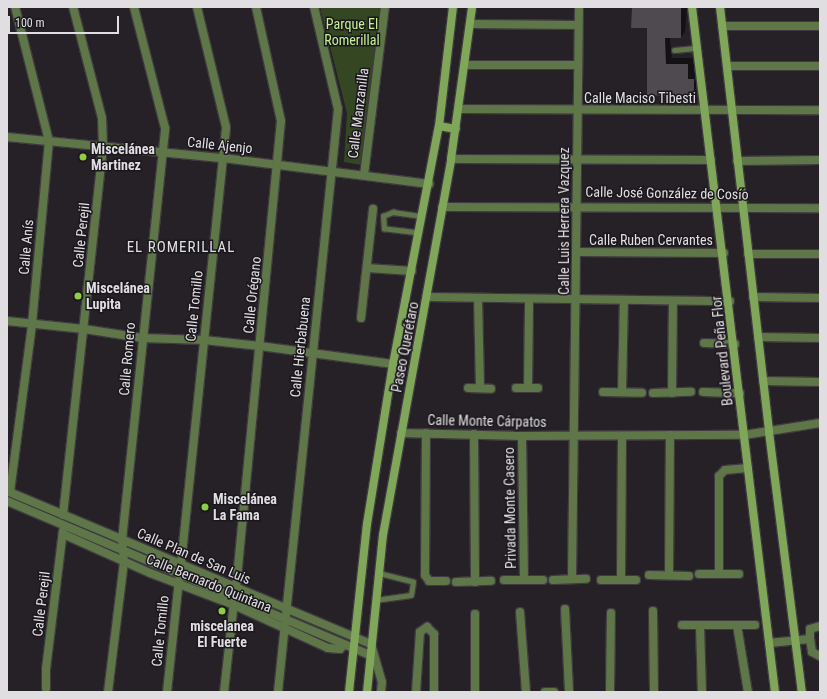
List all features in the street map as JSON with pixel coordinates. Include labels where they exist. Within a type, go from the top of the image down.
[{"type":"main road","name":"Paseo Querétaro","points":[[349,692],[348,647],[353,637],[367,524],[393,364],[423,216],[439,126],[453,7]]},
{"type":"main road","name":"Paseo Querétaro","points":[[367,692],[378,572],[402,433],[428,297],[451,160],[472,7]]},
{"type":"main road","name":"Boulevard Peña Flor","points":[[692,7],[730,301],[744,435],[775,692]]},
{"type":"main road","points":[[720,7],[742,207],[802,692]]},
{"type":"main road","points":[[439,126],[456,129]]},
{"type":"street","name":"Calle Anís","points":[[8,492],[32,324],[49,141],[15,7]]},
{"type":"street","name":"Calle Perejil","points":[[46,688],[46,669],[63,534],[63,520],[103,146],[102,118],[73,7]]},
{"type":"street","name":"Calle Romero","points":[[108,692],[124,562],[122,540],[165,128],[134,7]]},
{"type":"street","name":"Calle Tomillo","points":[[181,564],[226,127],[197,7]]},
{"type":"street","name":"Calle Orégano","points":[[236,588],[282,121],[256,7]]},
{"type":"street","name":"Calle Hierbabuena","points":[[278,692],[338,109],[314,7]]},
{"type":"street","name":"Calle Manzanilla","points":[[364,175],[385,7]]},
{"type":"street","name":"Calle Luis Herrera Vazquez","points":[[573,435],[577,299],[579,7]]},
{"type":"street","points":[[470,24],[578,25]]},
{"type":"street","points":[[722,26],[820,26]]},
{"type":"street","points":[[465,65],[578,65]]},
{"type":"street","points":[[727,66],[820,66]]},
{"type":"street","name":"Calle Maciso Tibesti","points":[[459,109],[705,112],[820,110]]},
{"type":"street","name":"Calle Ajenjo","points":[[7,137],[223,158],[429,184]]},
{"type":"street","points":[[451,160],[711,160]]},
{"type":"street","points":[[737,161],[820,160]]},
{"type":"street","name":"Calle José González de Cosío","points":[[442,207],[577,205],[820,208]]},
{"type":"street","points":[[361,318],[373,209]]},
{"type":"street","name":"Calle Ruben Cervantes","points":[[577,252],[724,253]]},
{"type":"street","points":[[748,254],[820,254]]},
{"type":"street","points":[[367,268],[412,271]]},
{"type":"street","points":[[754,296],[820,298]]},
{"type":"street","points":[[428,297],[673,302],[730,301]]},
{"type":"street","points":[[478,298],[480,388]]},
{"type":"street","points":[[528,387],[529,299]]},
{"type":"street","points":[[622,392],[624,300]]},
{"type":"street","points":[[672,393],[673,302]]},
{"type":"street","points":[[7,322],[84,329],[142,338],[204,340],[260,346],[393,364]]},
{"type":"street","points":[[758,337],[820,338]]},
{"type":"street","points":[[704,343],[735,344]]},
{"type":"street","points":[[763,381],[820,382]]},
{"type":"street","points":[[468,388],[491,389]]},
{"type":"street","points":[[516,388],[538,388]]},
{"type":"street","points":[[603,392],[642,393]]},
{"type":"street","points":[[653,393],[692,392]]},
{"type":"street","points":[[703,392],[740,392]]},
{"type":"street","name":"Calle Monte Cárpatos","points":[[402,433],[522,436],[744,435],[820,423]]},
{"type":"street","points":[[426,434],[425,575],[429,581],[446,581]]},
{"type":"street","points":[[474,434],[475,582]]},
{"type":"street","points":[[572,579],[573,435]]},
{"type":"street","points":[[669,575],[670,435]]},
{"type":"street","name":"Privada Monte Casero","points":[[522,436],[524,580]]},
{"type":"street","points":[[621,580],[622,436]]},
{"type":"street","points":[[719,574],[719,476],[725,470],[748,468]]},
{"type":"street","name":"Calle Plan de San Luis","points":[[8,492],[123,550],[180,573],[234,601],[286,619],[348,647],[370,655]]},
{"type":"street","name":"Calle Plan de San Luis","points":[[7,501],[122,540],[371,644]]},
{"type":"street","name":"Calle Bernardo Quintana","points":[[63,534],[124,562],[178,584],[234,601],[284,628],[333,650],[348,647]]},
{"type":"street","name":"Calle Tomillo","points":[[167,692],[180,573]]},
{"type":"street","points":[[700,574],[739,574]]},
{"type":"street","points":[[649,575],[689,576]]},
{"type":"street","points":[[553,580],[586,579]]},
{"type":"street","name":"Privada Monte Casero","points":[[504,580],[543,580]]},
{"type":"street","points":[[601,580],[636,580]]},
{"type":"street","points":[[456,582],[491,581]]},
{"type":"street","points":[[224,692],[234,601]]},
{"type":"street","points":[[565,609],[569,692]]},
{"type":"street","points":[[653,611],[654,692]]},
{"type":"street","points":[[520,612],[526,692]]},
{"type":"street","points":[[610,692],[611,613]]},
{"type":"street","points":[[475,614],[475,692]]},
{"type":"street","points":[[682,625],[755,625]]},
{"type":"street","points":[[737,625],[748,692]]},
{"type":"street","points":[[700,626],[702,692]]},
{"type":"street","points":[[820,626],[810,629],[812,652],[820,656]]},
{"type":"street","points":[[416,692],[420,632],[427,627],[434,634],[434,692]]},
{"type":"street","points":[[769,643],[810,639]]},
{"type":"street","points":[[371,644],[382,682],[381,692]]},
{"type":"street","points":[[545,692],[554,692]]},
{"type":"lane","points":[[674,50],[698,48]]},
{"type":"lane","points":[[419,233],[384,229],[383,216],[393,212],[423,216]]},
{"type":"lane","points":[[375,600],[411,595],[413,582],[378,572]]},
{"type":"green space","name":"Parque El Romerillal","points":[[320,7],[380,7],[362,165],[344,162],[347,113]]},
{"type":"building","points":[[632,7],[681,7],[681,38],[665,38],[666,64],[688,64],[688,79],[694,79],[694,90],[690,97],[647,95],[647,28],[631,28]]},
{"type":"place","name":"Miscelánea Martinez","points":[[83,157]]},
{"type":"place","name":"Miscelánea Lupita","points":[[78,296]]},
{"type":"place","name":"Miscelánea La Fama","points":[[205,507]]},
{"type":"place","name":"miscelanea El Fuerte","points":[[222,611]]},
{"type":"district","name":"EL ROMERILLAL","points":[[181,248]]}]
